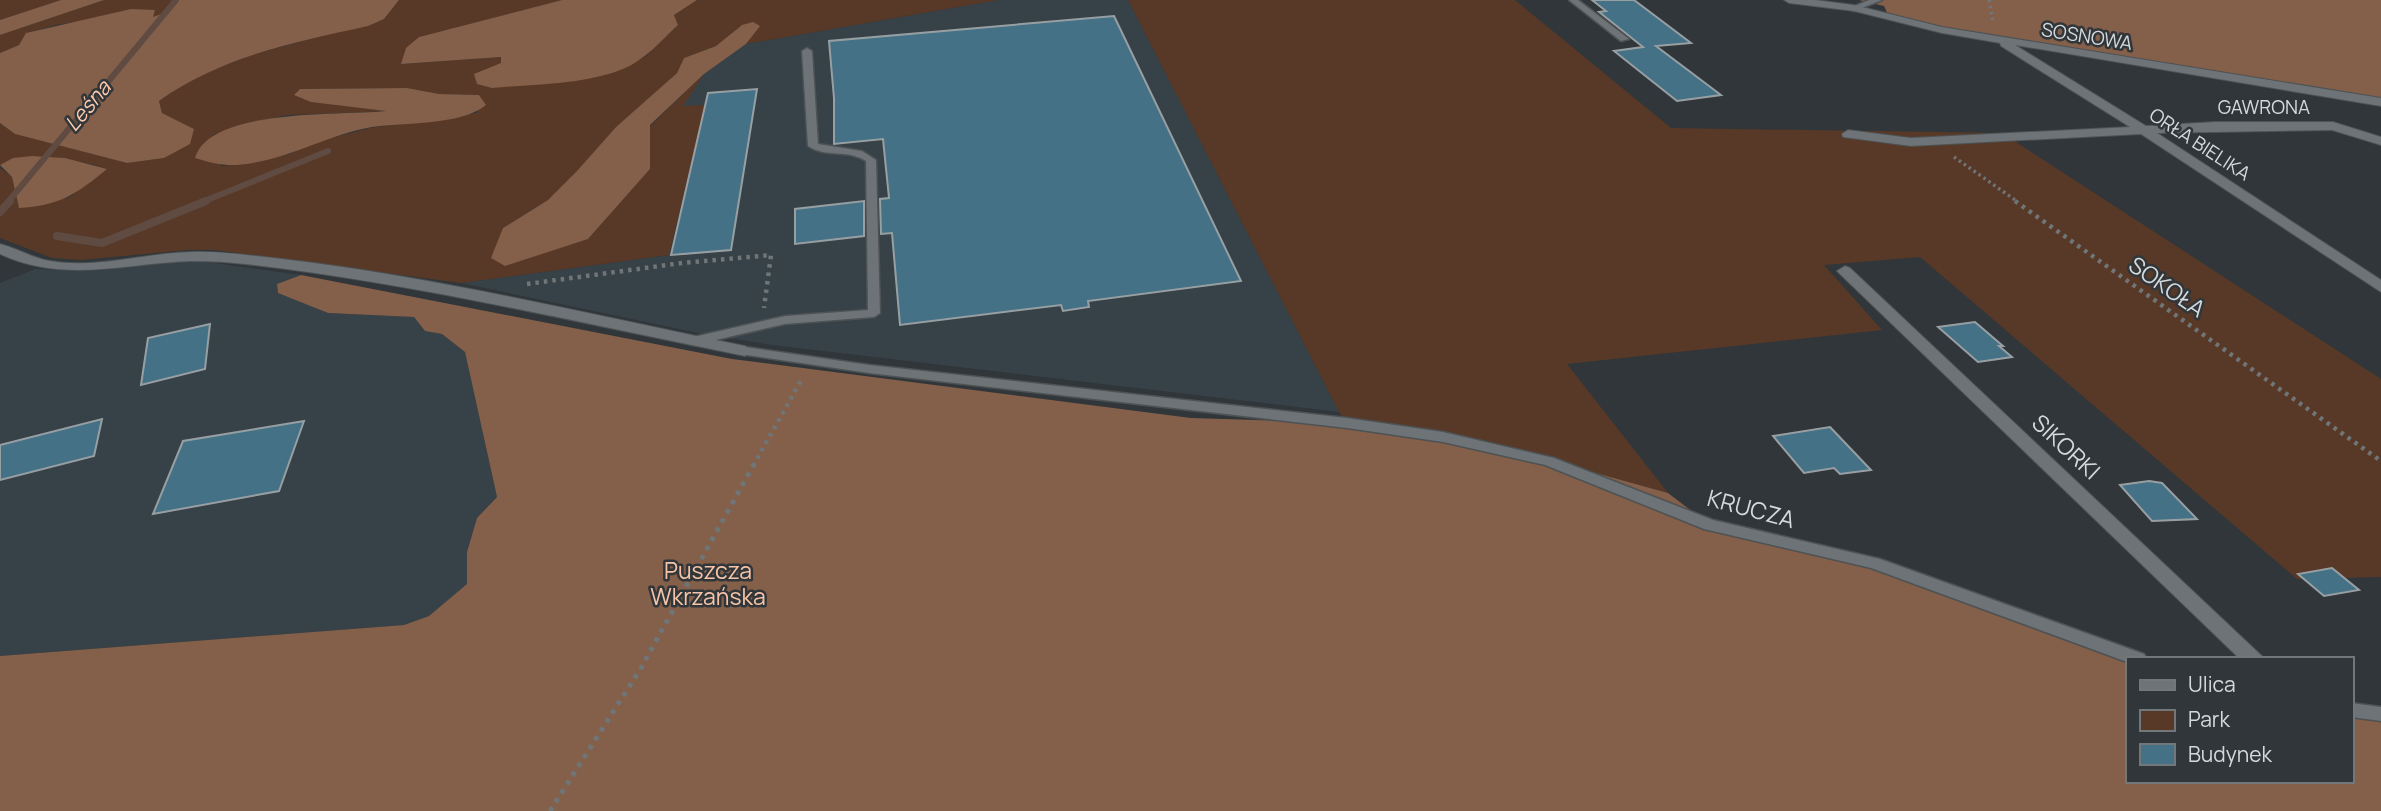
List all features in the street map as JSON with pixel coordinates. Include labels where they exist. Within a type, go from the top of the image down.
[{"type":"street","name":"SOSNOWA","points":[[1789,0],[1854,8],[1942,30],[2381,102]]},
{"type":"street","name":"ORŁA BIELIKA","points":[[1996,38],[2144,130],[2381,287]]},
{"type":"street","name":"GAWRONA","points":[[1848,134],[1932,142],[2215,125],[2333,126],[2381,141]]},
{"type":"street","points":[[0,248],[41,265],[78,266],[173,256],[216,257],[384,278],[746,351]]},
{"type":"street","name":"SIKORKI","points":[[1844,271],[2252,657]]},
{"type":"lane","points":[[1573,0],[1624,39]]},
{"type":"lane","points":[[1854,8],[1878,0]]},
{"type":"lane","points":[[694,341],[785,320],[874,313],[871,160],[864,153],[824,151],[813,146],[807,51]]},
{"type":"lane","name":"KRUCZA","points":[[746,351],[1050,391],[1347,423],[1444,437],[1549,461],[1710,525],[1874,563],[2132,657]]},
{"type":"lane","points":[[2353,710],[2381,714]]},
{"type":"path","name":"SOKOŁA","points":[[1932,142],[2381,461]]},
{"type":"path","points":[[518,285],[682,262],[771,255],[762,325]]},
{"type":"path","points":[[550,811],[641,668],[812,361]]},
{"type":"shaded area","points":[[998,0],[1128,0],[1339,412],[772,345],[698,333],[461,283],[669,255],[705,106],[682,106],[704,74],[746,44]]},
{"type":"shaded area","points":[[170,261],[208,262],[301,275],[277,284],[278,292],[328,313],[414,317],[425,331],[442,334],[465,352],[497,497],[477,518],[467,552],[468,584],[429,616],[404,625],[0,656],[0,283],[35,269],[80,271]]},
{"type":"green space","points":[[0,0],[61,0],[0,20]]},
{"type":"green space","points":[[61,0],[104,0],[0,35],[0,20]]},
{"type":"green space","points":[[104,0],[179,0],[164,13],[152,18],[155,10],[56,25],[27,33],[19,45],[0,53],[0,35]]},
{"type":"green space","points":[[179,0],[399,0],[384,19],[368,26],[286,45],[233,62],[182,86],[159,101],[162,113],[194,129],[190,144],[164,158],[127,163],[15,134],[0,123],[0,53],[19,45],[26,33],[131,9],[155,10],[153,17],[164,13]]},
{"type":"green space","points":[[399,0],[562,0],[419,37],[402,64],[502,57],[501,63],[549,83],[623,69],[646,56],[678,25],[674,15],[697,0],[998,0],[746,44],[759,26],[742,25],[716,46],[684,58],[677,73],[616,127],[548,200],[503,228],[546,251],[588,239],[650,169],[650,126],[704,74],[683,106],[705,105],[669,255],[461,283],[215,250],[81,260],[52,258],[0,238],[0,168],[12,177],[19,207],[68,198],[107,169],[53,157],[25,157],[0,165],[0,123],[15,134],[127,163],[164,158],[194,129],[162,113],[159,101],[190,79],[251,55],[384,19]],"holes":[[[407,88],[439,94],[479,95],[477,113],[370,128],[319,141],[289,154],[254,163],[221,166],[213,135],[252,122],[288,115],[391,111],[295,95],[300,89]]]},
{"type":"green space","points":[[562,0],[697,0],[674,15],[678,25],[646,55],[623,69],[592,78],[492,88],[477,84],[474,74],[501,63],[501,57],[401,64],[406,48],[419,37]]},
{"type":"green space","points":[[1128,0],[1515,0],[1671,128],[2002,133],[2381,379],[2381,577],[2297,579],[1920,257],[1824,265],[1882,330],[1567,364],[1668,493],[1560,463],[1347,423]]},
{"type":"green space","points":[[1859,0],[2381,0],[2381,99],[1942,28],[1888,15],[1884,6]]},
{"type":"green space","points":[[753,22],[760,26],[746,44],[704,74],[650,125],[650,169],[588,239],[505,266],[491,258],[503,228],[548,200],[616,127],[677,73],[684,58],[716,46],[742,25]]},
{"type":"green space","points":[[407,88],[439,94],[479,95],[486,105],[462,117],[447,120],[357,130],[253,163],[224,165],[195,158],[206,142],[225,130],[251,122],[280,117],[386,111],[311,102],[294,95],[300,89]]},
{"type":"green space","points":[[13,158],[65,158],[107,169],[67,197],[45,205],[19,208],[12,177],[0,165]]},
{"type":"green space","name":"Puszcza Wkrzańska","points":[[301,275],[732,359],[1191,418],[1347,423],[1560,463],[1668,493],[1710,525],[1874,563],[2126,659],[2126,783],[2353,783],[2353,710],[2381,714],[2381,811],[0,811],[0,656],[404,625],[429,616],[467,584],[467,552],[477,518],[497,497],[465,352],[442,334],[425,331],[414,317],[328,313],[278,293],[277,284]]},
{"type":"building","points":[[1592,0],[1634,0],[1691,43],[1656,46],[1721,95],[1677,101],[1614,51],[1643,47],[1599,12],[1606,11]]},
{"type":"building","points":[[1114,16],[1241,281],[1088,301],[1089,307],[1063,311],[1061,305],[900,325],[892,233],[881,234],[880,199],[889,198],[883,139],[834,144],[834,98],[829,41]]},
{"type":"building","points":[[757,89],[731,250],[671,255],[708,93]]},
{"type":"building","points":[[864,201],[864,236],[795,244],[795,209]]},
{"type":"building","points":[[1975,322],[2012,357],[1978,362],[1938,327]]},
{"type":"building","points":[[210,324],[205,369],[141,385],[148,338]]},
{"type":"building","points":[[102,419],[94,456],[0,480],[0,445]]},
{"type":"building","points":[[304,421],[279,491],[153,514],[183,441]]},
{"type":"building","points":[[1830,427],[1871,470],[1840,474],[1834,468],[1804,473],[1773,436]]},
{"type":"building","points":[[2149,481],[2162,483],[2197,519],[2152,521],[2120,485]]},
{"type":"building","points":[[2332,568],[2359,590],[2324,596],[2298,574]]},
{"type":"waterway","name":"Leśna","points":[[8,202],[176,0]]},
{"type":"waterway","points":[[202,202],[328,151]]},
{"type":"waterway","name":"Leśna","points":[[0,212],[10,201]]},
{"type":"waterway","points":[[57,236],[102,243],[206,201]]}]
